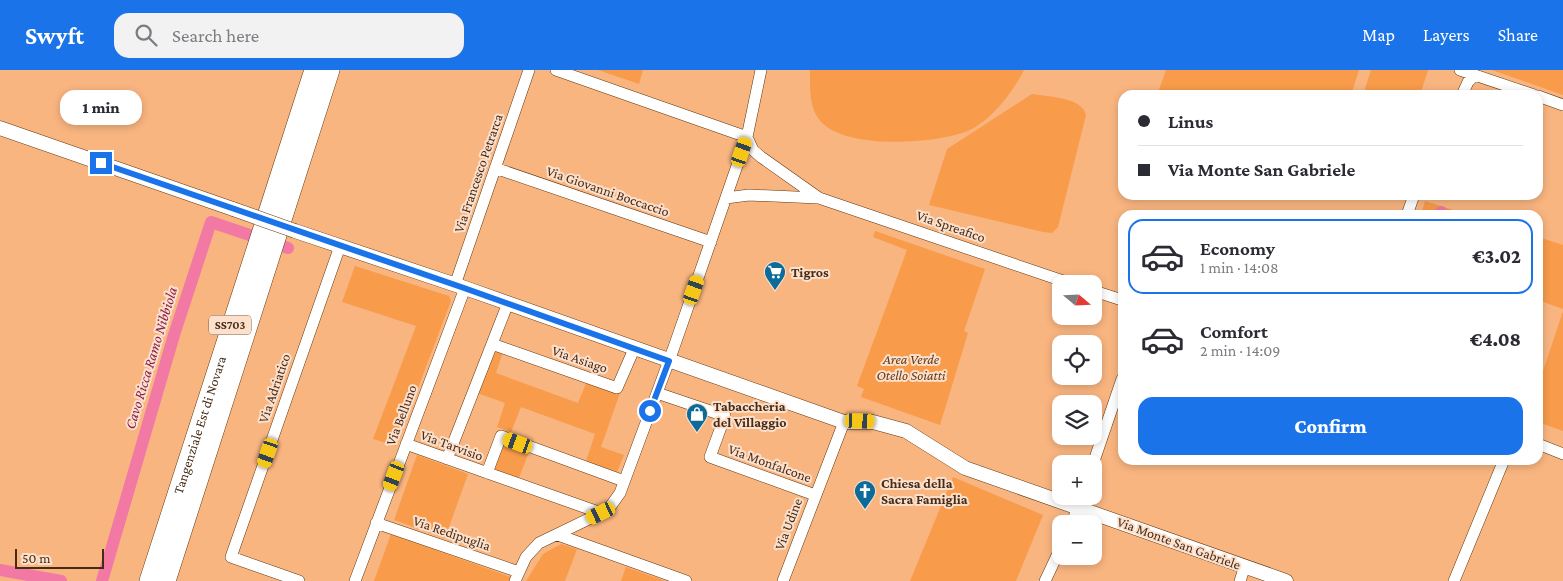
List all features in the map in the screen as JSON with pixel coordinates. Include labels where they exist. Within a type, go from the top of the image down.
[{"type":"highway","name":"Tangenziale Est di Novara","points":[[149,581],[314,70]]},
{"type":"highway","name":"Tangenziale Est di Novara","points":[[166,581],[330,70]]},
{"type":"street","name":"Via Francesco Petrarca","points":[[460,286],[495,168],[528,70]]},
{"type":"street","points":[[556,70],[747,137]]},
{"type":"street","points":[[517,577],[526,557],[539,543],[601,513],[615,500],[624,481],[669,361],[747,137],[761,70]]},
{"type":"street","points":[[1460,70],[1476,72],[1521,90]]},
{"type":"street","points":[[1464,90],[1476,72]]},
{"type":"street","points":[[1543,98],[1563,105]]},
{"type":"street","name":"Via Monte San Gabriele","points":[[0,128],[295,231],[460,286],[844,422],[873,422],[906,431],[965,468],[1052,494]]},
{"type":"street","name":"Via Spreafico","points":[[747,137],[753,150],[761,158],[819,198],[1052,277]]},
{"type":"street","name":"Via Giovanni Boccaccio","points":[[495,168],[711,242]]},
{"type":"street","name":"Via Spreafico","points":[[726,198],[749,195],[819,198]]},
{"type":"street","name":"Via Adriatico","points":[[299,581],[231,557],[340,246]]},
{"type":"street","name":"Via Belluno","points":[[355,581],[406,444],[460,286]]},
{"type":"street","points":[[1102,294],[1118,299]]},
{"type":"street","points":[[447,459],[508,303]]},
{"type":"street","name":"Via Asiago","points":[[492,344],[617,388],[634,349]]},
{"type":"street","points":[[1096,455],[1118,391]]},
{"type":"street","name":"Via Monfalcone","points":[[657,393],[724,416],[710,457],[815,495]]},
{"type":"street","name":"Via Udine","points":[[783,581],[844,422]]},
{"type":"street","points":[[487,473],[501,436],[624,481]]},
{"type":"street","name":"Via Tarvisio","points":[[406,444],[601,513]]},
{"type":"street","points":[[1543,446],[1563,454]]},
{"type":"street","points":[[1454,581],[1502,465]]},
{"type":"street","name":"Via Monte San Gabriele","points":[[1088,505],[1286,581]]},
{"type":"street","name":"Via Redipuglia","points":[[376,522],[517,577]]},
{"type":"street","points":[[558,535],[686,581]]},
{"type":"street","points":[[1045,581],[1053,565]]},
{"type":"street","points":[[1240,581],[1245,566]]},
{"type":"green space","points":[[598,70],[643,70],[639,84]]},
{"type":"green space","points":[[810,70],[1024,70],[1014,87],[993,113],[968,131],[934,139],[889,142],[846,136],[829,129],[818,118],[813,107]]},
{"type":"green space","points":[[1166,70],[1359,70],[1353,90],[1159,90]]},
{"type":"green space","points":[[1371,70],[1428,70],[1422,90],[1365,90]]},
{"type":"green space","points":[[1492,70],[1563,70],[1563,95]]},
{"type":"green space","points":[[1032,94],[1072,101],[1083,109],[1086,115],[1058,227],[1052,233],[1043,232],[929,205],[947,149]]},
{"type":"green space","points":[[1425,201],[1453,210],[1422,210]]},
{"type":"green space","name":"Area Verde Otello Soiatti","points":[[875,231],[985,269],[964,331],[968,333],[940,425],[861,397],[864,389],[857,386],[907,250],[873,237]]},
{"type":"green space","points":[[1543,239],[1563,245],[1563,309],[1543,302]]},
{"type":"green space","points":[[355,266],[449,296],[451,301],[396,446],[373,439],[416,326],[342,302]]},
{"type":"green space","points":[[1563,311],[1563,431],[1543,424],[1543,371]]},
{"type":"green space","points":[[493,348],[503,352],[496,373],[578,403],[587,381],[620,393],[601,447],[624,455],[617,472],[586,461],[595,434],[521,407],[511,432],[497,427],[505,403],[477,393]]},
{"type":"green space","points":[[503,442],[529,452],[518,480],[492,471]]},
{"type":"green space","points":[[417,455],[468,474],[445,538],[394,520]]},
{"type":"green space","points":[[953,477],[1043,515],[1016,581],[910,581]]},
{"type":"green space","points":[[391,534],[511,577],[510,581],[374,581]]},
{"type":"green space","points":[[561,544],[577,549],[565,581],[526,581],[543,554]]},
{"type":"green space","points":[[626,567],[665,581],[621,581]]},
{"type":"waterway","name":"Cavo Ricca Ramo Nibbiola","points":[[102,581],[174,335],[211,222],[288,248]]},
{"type":"waterway","name":"Cavo Ricca Ramo Nibbiola","points":[[0,570],[61,581]]},
{"type":"place","name":"Tigros","points":[[775,291]]},
{"type":"place","name":"Tabaccheria del Villaggio","points":[[697,433]]},
{"type":"place","name":"Chiesa della Sacra Famiglia","points":[[865,510]]},
{"type":"route","points":[[101,163],[669,361],[650,411]]}]
